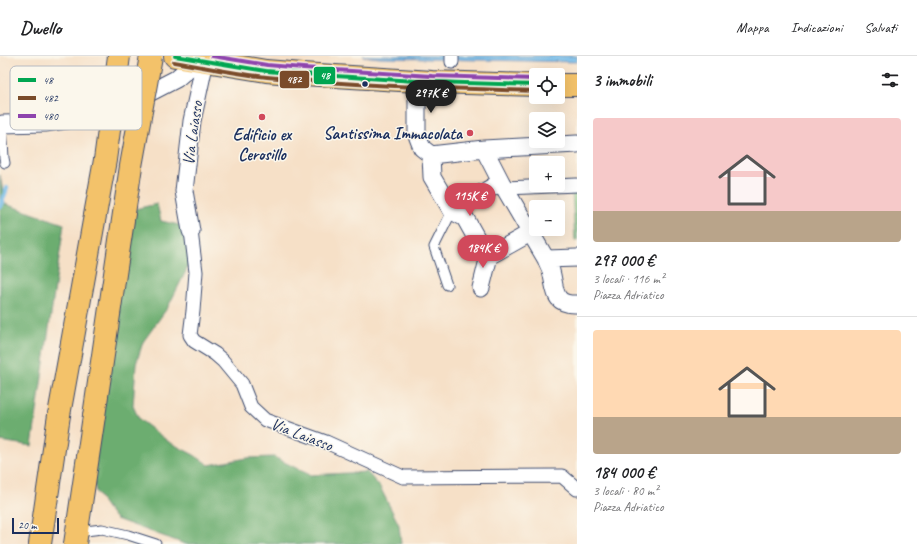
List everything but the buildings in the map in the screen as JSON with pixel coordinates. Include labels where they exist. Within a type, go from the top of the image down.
[{"type":"main road","points":[[118,66],[119,56]]},
{"type":"main road","points":[[142,106],[151,56]]},
{"type":"main road","points":[[175,56],[266,71],[417,81],[529,84]]},
{"type":"main road","points":[[565,85],[577,85]]},
{"type":"main road","points":[[40,544],[59,415],[105,160],[109,130]]},
{"type":"main road","points":[[76,538],[138,130]]},
{"type":"street","points":[[142,97],[176,79],[202,61]]},
{"type":"street","name":"Via Laiasso","points":[[202,61],[192,121],[184,191],[196,272],[190,335],[194,341],[215,354],[223,361],[242,384],[252,407],[265,420],[326,442],[403,477],[562,476],[577,490]]},
{"type":"street","points":[[417,81],[416,135],[422,148],[431,154],[484,149],[577,144]]},
{"type":"street","points":[[484,149],[529,231]]},
{"type":"street","points":[[431,154],[432,177],[452,211],[465,218],[484,252],[489,256]]},
{"type":"street","points":[[452,211],[503,185],[577,185]]},
{"type":"street","points":[[481,288],[489,256],[529,234]]},
{"type":"street","points":[[532,236],[551,270],[558,298],[564,302],[577,304]]},
{"type":"street","points":[[546,259],[577,258]]},
{"type":"lane","points":[[1,124],[5,163]]},
{"type":"lane","points":[[447,285],[434,247],[452,211]]},
{"type":"lane","points":[[76,538],[102,529],[156,544]]},
{"type":"green space","points":[[0,175],[5,204],[64,224],[32,446],[0,441]]},
{"type":"green space","points":[[577,191],[577,241],[575,241],[572,192]]},
{"type":"green space","points":[[157,204],[161,221],[184,226],[192,246],[188,267],[168,307],[143,342],[136,364],[133,406],[139,419],[169,442],[209,465],[247,458],[274,457],[310,475],[367,472],[380,487],[399,525],[401,544],[185,544],[116,519],[107,508],[96,492],[93,475],[126,211]]},
{"type":"water","points":[[363,56],[577,56],[577,62],[380,58]]},
{"type":"waterway","points":[[0,207],[7,188]]},
{"type":"transit line","name":"48","points":[[175,56],[266,71],[432,82],[529,85]]},
{"type":"transit line","name":"480","points":[[212,56],[267,65],[303,68],[432,76],[529,79]]},
{"type":"transit line","name":"482","points":[[174,62],[244,74],[334,83],[529,91]]},
{"type":"place","name":"Edificio ex Cerosillo","points":[[262,117]]},
{"type":"place","name":"Santissima Immacolata","points":[[470,133]]}]
